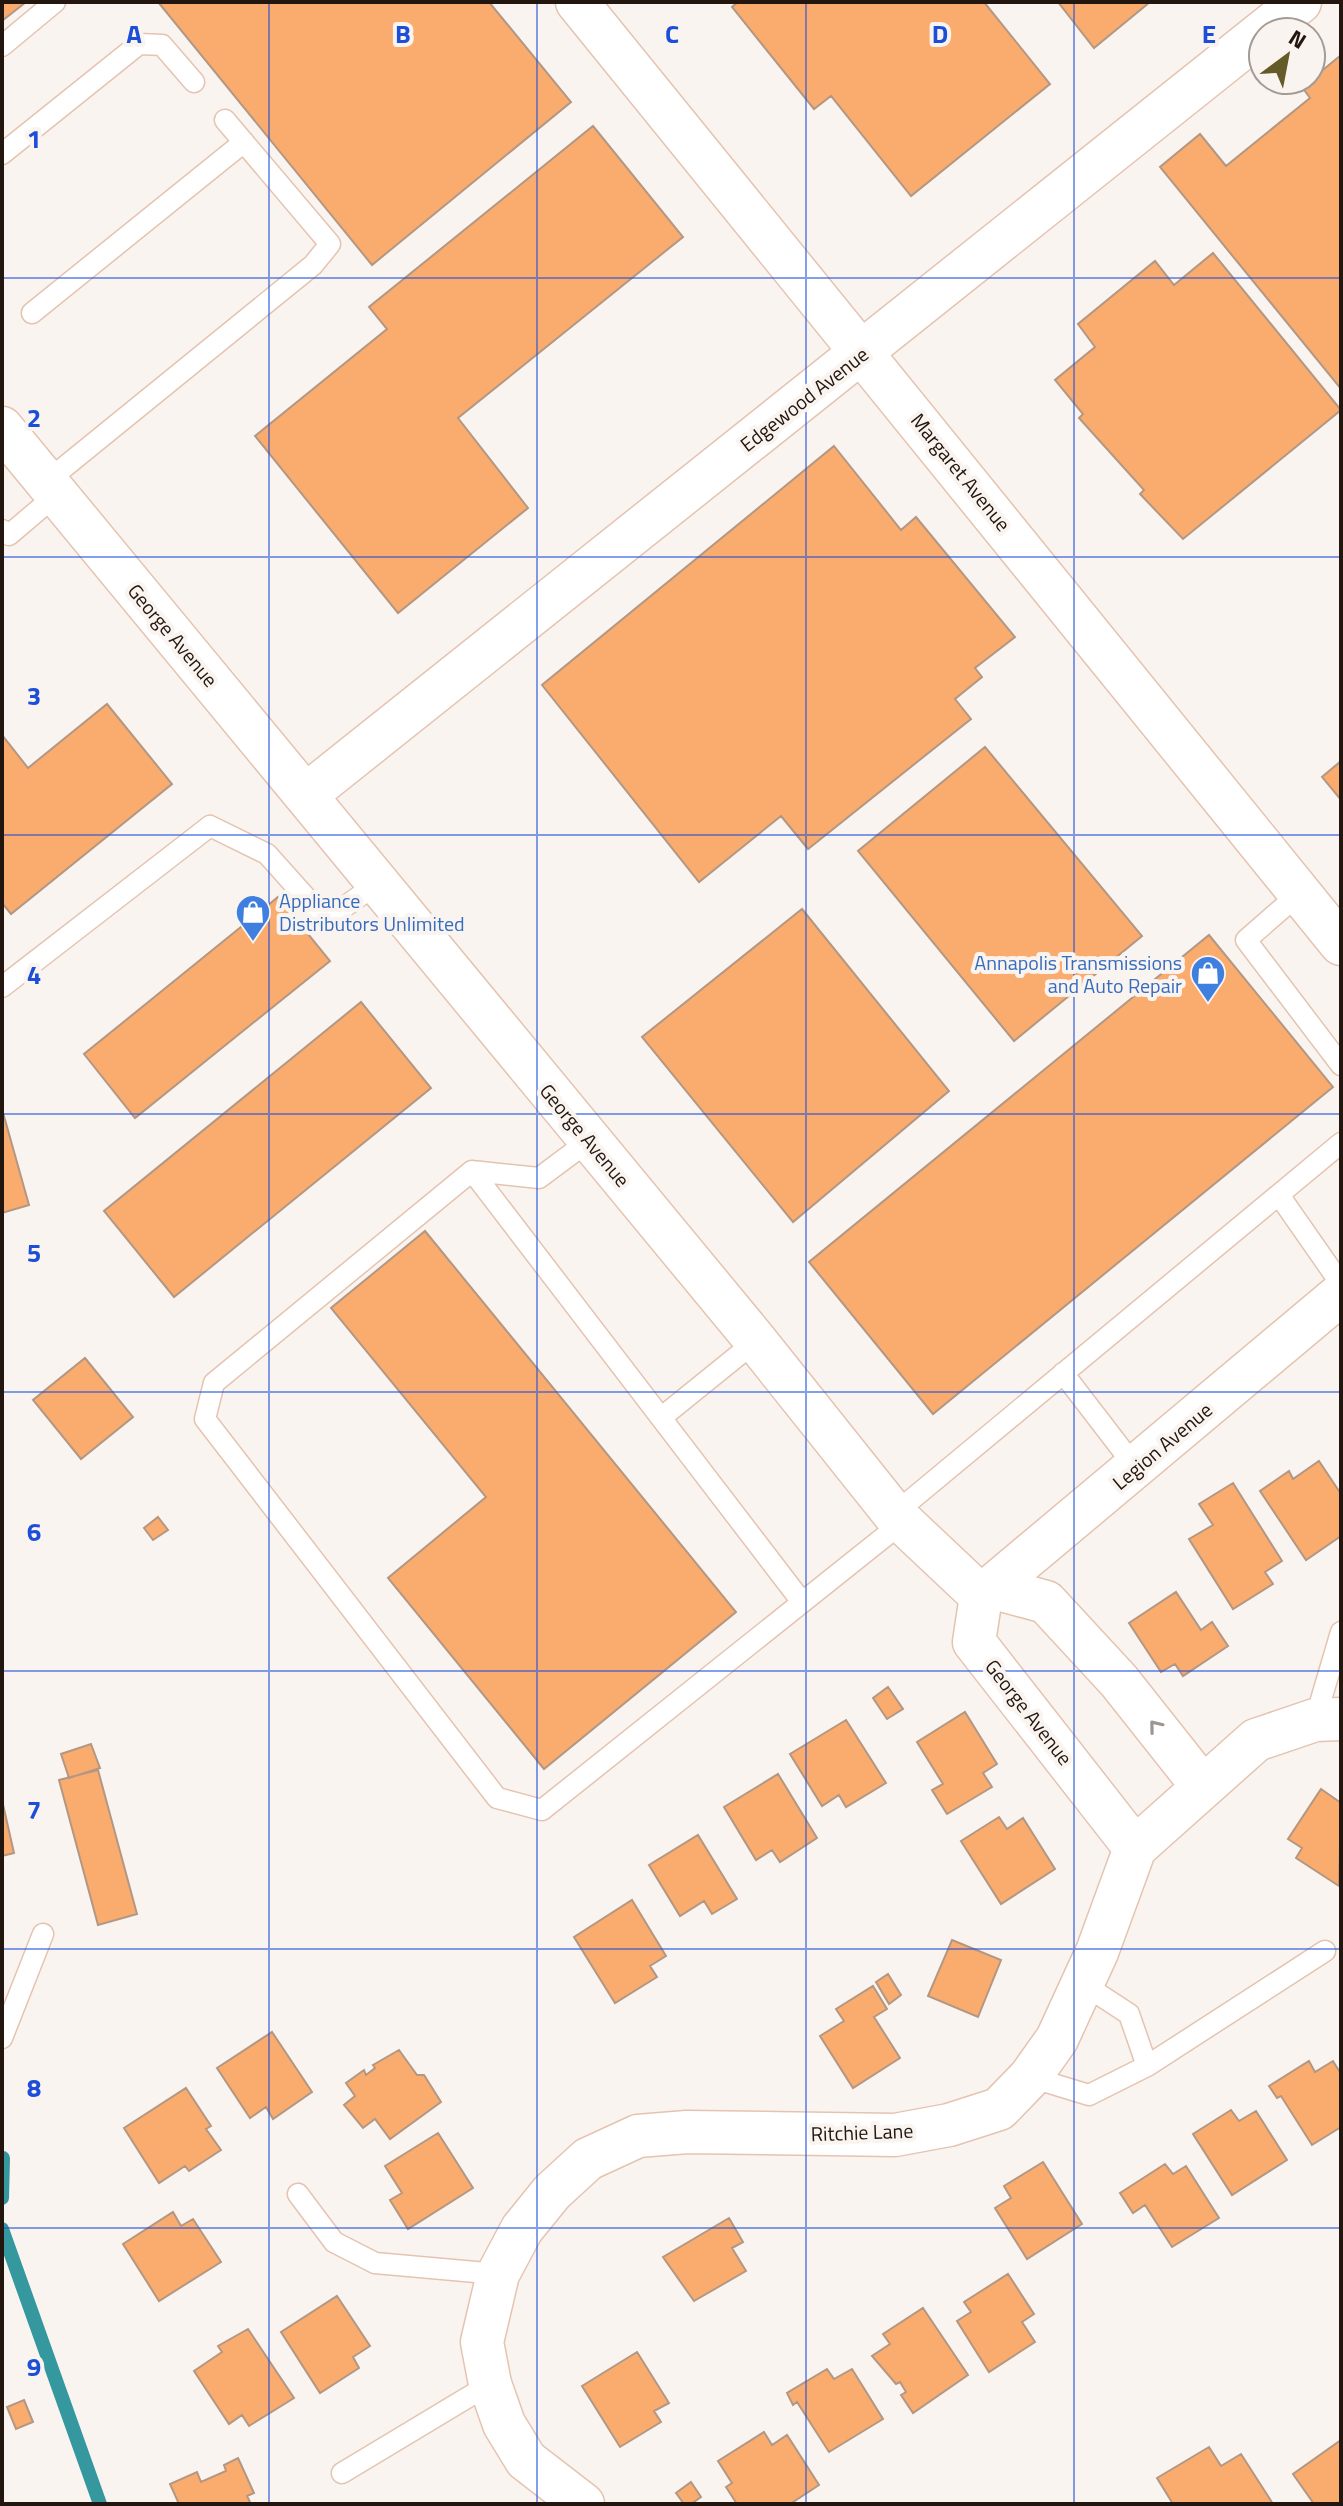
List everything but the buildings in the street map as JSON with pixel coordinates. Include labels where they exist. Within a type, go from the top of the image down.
[{"type":"street","name":"Margaret Avenue","points":[[577,2],[864,352],[1341,944]]},
{"type":"street","name":"Edgewood Avenue","points":[[307,794],[1300,2]]},
{"type":"street","name":"George Avenue","points":[[2,428],[307,794],[898,1518],[986,1591],[974,1642],[1135,1848]]},
{"type":"street","name":"Legion Avenue","points":[[986,1591],[1341,1294]]},
{"type":"street","points":[[986,1591],[1046,1602],[1119,1681],[1203,1787]]},
{"type":"street","name":"Ritchie Lane","points":[[490,2384],[482,2342],[498,2274],[522,2229],[552,2192],[588,2159],[638,2136],[687,2132],[895,2135],[949,2125],[999,2109],[1030,2077],[1057,2039],[1083,1984],[1135,1848],[1256,1740],[1328,1719]]},
{"type":"street","points":[[490,2384],[504,2424],[526,2460],[583,2504]]},
{"type":"lane","points":[[2,46],[55,2]]},
{"type":"lane","points":[[2,154],[139,44],[162,45],[194,82]]},
{"type":"lane","points":[[2,530],[9,535],[51,489],[313,265],[330,244],[225,120]]},
{"type":"lane","points":[[32,313],[244,142]]},
{"type":"lane","points":[[2,987],[210,826],[267,854],[326,920],[378,883]]},
{"type":"lane","points":[[1300,893],[1246,940],[1341,1065]]},
{"type":"lane","points":[[590,1140],[539,1178],[472,1171],[214,1383],[205,1419],[497,1798],[542,1810],[802,1602],[1063,1373],[1341,1143]]},
{"type":"lane","points":[[472,1171],[802,1602]]},
{"type":"lane","points":[[1279,1195],[1341,1284]]},
{"type":"lane","points":[[662,1417],[756,1341]]},
{"type":"lane","points":[[1063,1373],[1136,1468]]},
{"type":"lane","points":[[1328,1719],[1341,1632]]},
{"type":"lane","points":[[2,2038],[43,1934]]},
{"type":"lane","points":[[1030,2077],[1089,2095],[1147,2066],[1325,1951]]},
{"type":"lane","points":[[1083,1984],[1129,2014],[1147,2066]]},
{"type":"lane","points":[[298,2194],[334,2242],[375,2263],[498,2274]]},
{"type":"lane","points":[[342,2473],[490,2384]]},
{"type":"waterway","points":[[2,2198],[3,2158]]},
{"type":"waterway","points":[[2,2229],[100,2504]]},
{"type":"place","name":"Appliance Distributors Unlimited","points":[[253,943]]},
{"type":"place","name":"Annapolis Transmissions and Auto Repair","points":[[1208,1004]]}]
